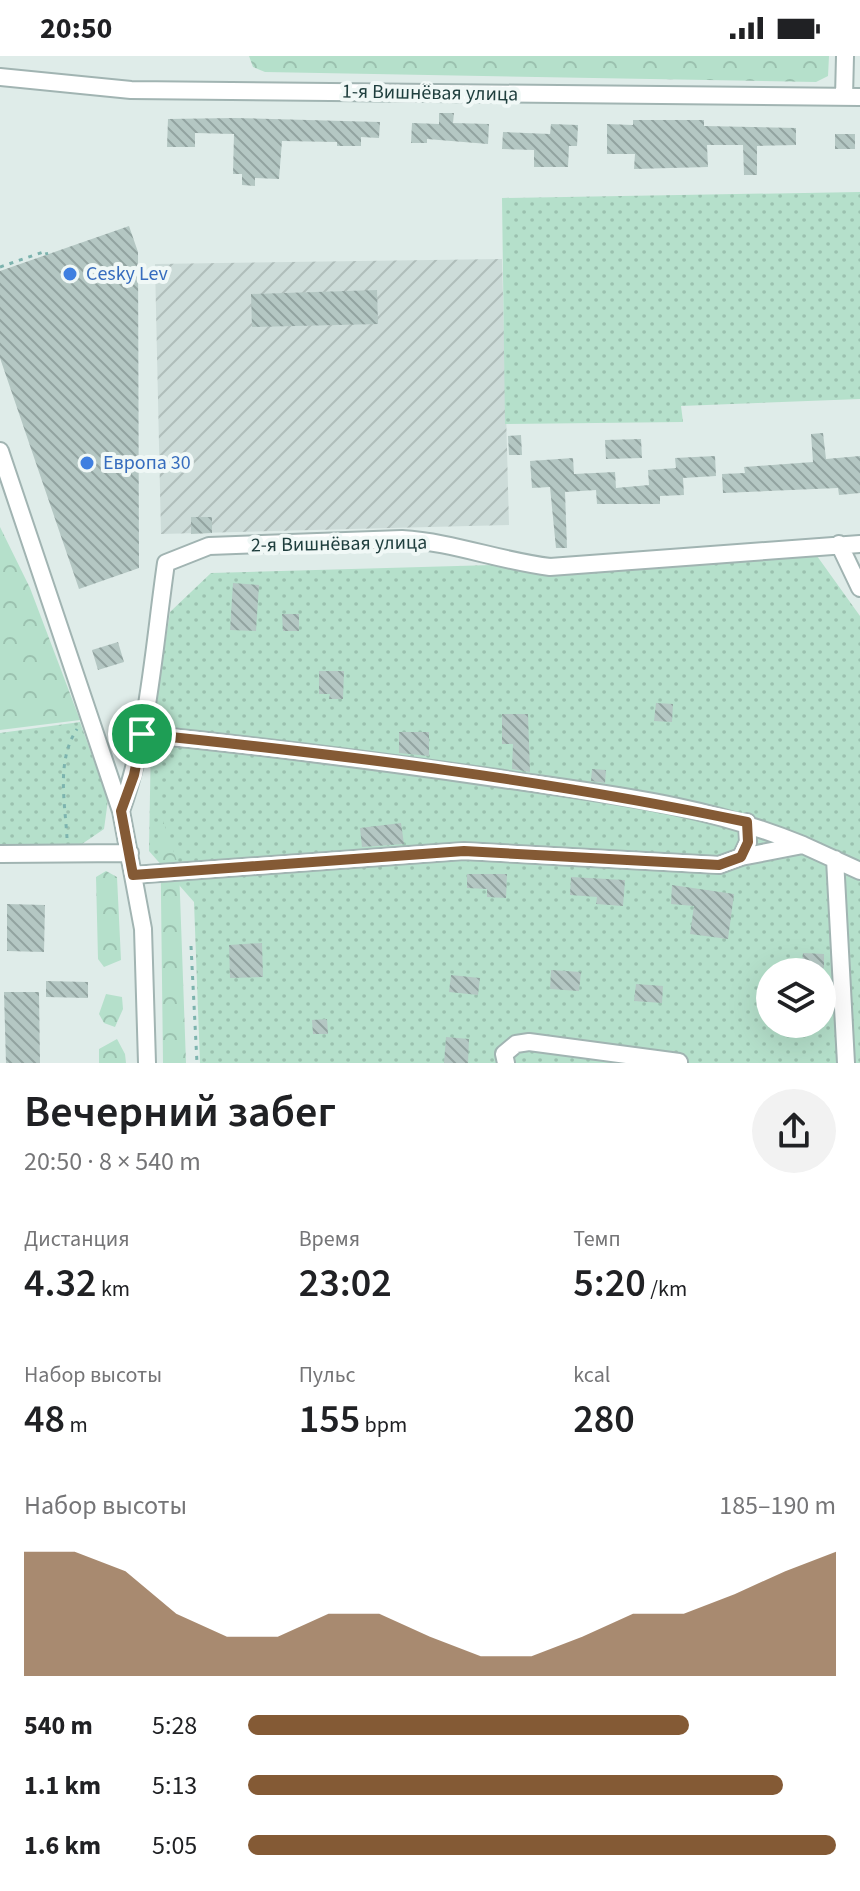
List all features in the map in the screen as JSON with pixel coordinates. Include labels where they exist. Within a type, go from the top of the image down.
[{"type":"street","points":[[845,56],[852,97]]},
{"type":"street","name":"1-я Вишнёвая улица","points":[[0,77],[131,90],[852,97]]},
{"type":"street","points":[[0,451],[92,717],[121,811],[143,929],[147,1063]]},
{"type":"street","name":"2-я Вишнёвая улица","points":[[121,811],[134,775],[142,734],[166,563],[209,546],[429,541],[502,561],[550,567],[860,544]]},
{"type":"street","points":[[839,544],[860,588]]},
{"type":"street","points":[[142,734],[373,758],[604,792],[747,822],[860,871]]},
{"type":"street","points":[[741,857],[748,842],[747,822]]},
{"type":"street","points":[[133,875],[464,851],[696,866],[731,863],[741,857],[803,845]]},
{"type":"street","points":[[0,854],[130,853]]},
{"type":"street","points":[[835,859],[846,1063]]},
{"type":"street","points":[[506,1063],[504,1054],[516,1044],[529,1042],[679,1062]]},
{"type":"path","points":[[0,267],[46,251],[47,255]]},
{"type":"path","points":[[68,855],[64,770],[67,744],[79,725],[92,717]]},
{"type":"path","points":[[191,946],[197,1063]]},
{"type":"shaded area","points":[[502,259],[509,525],[161,534],[155,264]]},
{"type":"green space","points":[[249,56],[829,56],[828,76],[816,82],[265,72],[253,67]]},
{"type":"green space","points":[[860,192],[860,399],[681,406],[683,422],[505,424],[502,198]]},
{"type":"green space","points":[[0,527],[30,588],[80,720],[0,730]]},
{"type":"green space","points":[[817,556],[860,616],[860,1063],[200,1063],[194,902],[149,851],[151,736],[170,612],[211,573]]},
{"type":"green space","points":[[80,722],[108,800],[104,829],[79,846],[0,847],[0,733]]},
{"type":"green space","points":[[160,812],[179,867],[186,1063],[163,1063]]},
{"type":"green space","points":[[106,871],[117,877],[121,960],[104,967],[98,959],[96,877]]},
{"type":"green space","points":[[106,994],[122,997],[123,1009],[115,1027],[104,1023],[99,1014]]},
{"type":"green space","points":[[117,1039],[126,1063],[99,1063],[99,1049]]},
{"type":"building","points":[[439,113],[454,113],[453,123],[489,124],[488,144],[427,139],[427,143],[411,143],[412,123],[439,124]]},
{"type":"building","points":[[168,119],[380,122],[379,138],[361,137],[361,146],[337,146],[337,142],[282,141],[279,179],[255,178],[255,186],[242,185],[242,174],[233,174],[234,134],[195,133],[195,147],[167,147]]},
{"type":"building","points":[[633,120],[704,120],[704,126],[796,128],[796,145],[757,146],[757,175],[744,175],[743,145],[707,145],[708,167],[634,169],[635,154],[607,154],[607,124],[633,125]]},
{"type":"building","points":[[551,124],[578,125],[577,146],[569,146],[568,167],[534,167],[534,150],[502,149],[503,132],[550,134]]},
{"type":"building","points":[[835,134],[855,134],[855,149],[835,149]]},
{"type":"building","name":"Европа 30","points":[[129,226],[138,252],[139,568],[79,589],[0,358],[0,271]]},
{"type":"building","points":[[377,290],[378,324],[252,327],[251,294]]},
{"type":"building","points":[[823,433],[826,459],[860,456],[860,493],[839,495],[838,488],[723,493],[722,474],[745,473],[744,467],[813,462],[811,434]]},
{"type":"building","points":[[521,435],[522,455],[509,455],[508,436]]},
{"type":"building","points":[[641,439],[642,458],[606,459],[605,440]]},
{"type":"building","points":[[715,456],[716,476],[683,478],[684,495],[660,496],[660,504],[597,504],[596,490],[565,492],[567,548],[556,548],[550,487],[532,488],[530,461],[573,458],[574,474],[615,472],[616,488],[649,485],[648,470],[676,468],[675,458]]},
{"type":"building","points":[[191,517],[212,517],[212,533],[191,534]]},
{"type":"building","points":[[233,583],[259,585],[256,631],[230,630]]},
{"type":"building","points":[[282,614],[299,614],[299,631],[283,631]]},
{"type":"building","points":[[118,642],[124,662],[98,670],[92,650]]},
{"type":"building","points":[[319,671],[344,671],[343,699],[329,699],[330,694],[319,694]]},
{"type":"building","points":[[656,703],[673,704],[672,722],[654,721]]},
{"type":"building","points":[[502,714],[528,714],[530,772],[512,769],[513,744],[502,744]]},
{"type":"building","points":[[399,732],[429,732],[429,756],[399,753]]},
{"type":"building","points":[[592,769],[606,770],[605,783],[591,781]]},
{"type":"building","points":[[401,823],[404,844],[362,847],[360,828]]},
{"type":"building","points":[[467,874],[507,874],[506,898],[487,897],[487,889],[467,888]]},
{"type":"building","points":[[571,877],[625,880],[623,906],[596,904],[597,897],[570,895]]},
{"type":"building","points":[[672,885],[734,894],[728,939],[690,934],[694,906],[671,904]]},
{"type":"building","points":[[7,904],[45,905],[44,952],[7,951]]},
{"type":"building","points":[[262,943],[263,977],[230,978],[229,945]]},
{"type":"building","points":[[803,953],[824,954],[824,958],[803,958]]},
{"type":"building","points":[[551,970],[581,972],[579,991],[550,989]]},
{"type":"building","points":[[451,975],[480,978],[478,995],[449,992]]},
{"type":"building","points":[[46,981],[88,982],[88,998],[46,997]]},
{"type":"building","points":[[636,984],[663,986],[662,1003],[634,1001]]},
{"type":"building","points":[[4,992],[39,992],[40,1063],[6,1063]]},
{"type":"building","points":[[327,1019],[328,1034],[313,1034],[312,1020]]},
{"type":"building","points":[[446,1037],[469,1039],[468,1063],[444,1063]]},
{"type":"place","name":"Cesky Lev","points":[[70,274]]},
{"type":"place","name":"Европа 30","points":[[87,463]]},
{"type":"route","points":[[142,734],[373,758],[498,779],[604,792],[747,822],[748,842],[741,857],[719,865],[464,851],[133,875],[121,811],[134,775],[142,734]]}]
